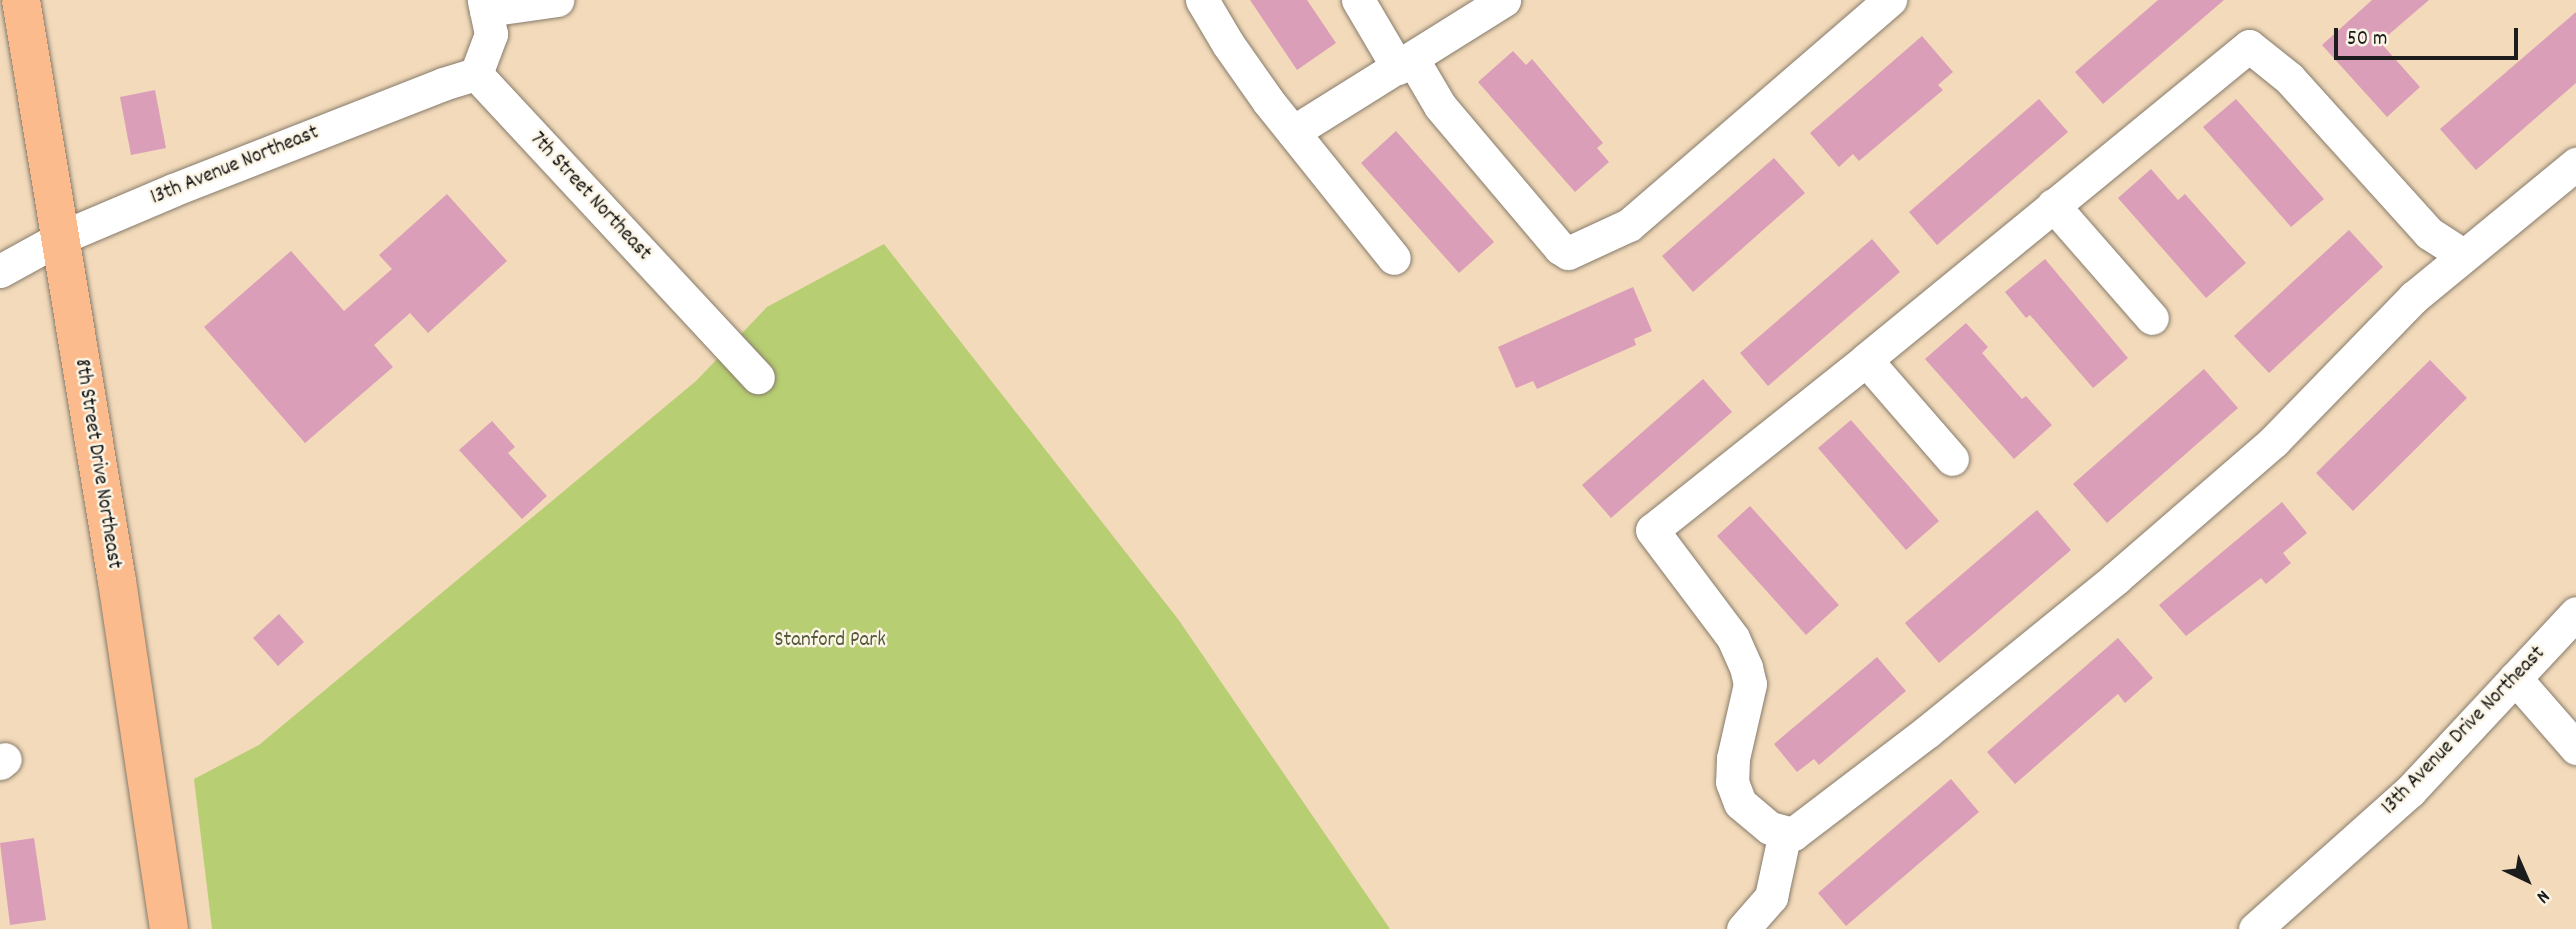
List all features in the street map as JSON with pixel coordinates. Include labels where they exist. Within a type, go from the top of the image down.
[{"type":"main road","name":"8th Street Drive Northeast","points":[[21,0],[121,605],[169,929]]},
{"type":"street","points":[[476,74],[491,34],[485,5],[557,0]]},
{"type":"street","points":[[1202,0],[1228,44],[1293,132],[1394,258]]},
{"type":"street","points":[[1358,0],[1440,106],[1560,248],[1568,253],[1629,225],[1890,0]]},
{"type":"street","points":[[1293,132],[1318,114],[1406,64],[1504,0]]},
{"type":"street","points":[[2463,255],[2429,233],[2289,78],[2249,46],[1866,360],[1652,530],[1738,648],[1750,684],[1733,758],[1734,793],[1740,803],[1758,820],[1793,834],[1928,731],[2116,579],[2274,440],[2414,297],[2576,164]]},
{"type":"street","name":"13th Avenue Northeast","points":[[0,271],[60,238],[173,190],[443,84],[476,74]]},
{"type":"street","name":"7th Street Northeast","points":[[476,74],[758,377]]},
{"type":"street","points":[[2053,205],[2152,318]]},
{"type":"street","points":[[1866,360],[1952,460]]},
{"type":"street","name":"13th Avenue Drive Northeast","points":[[2271,924],[2410,791],[2576,613]]},
{"type":"street","points":[[2515,678],[2576,748]]},
{"type":"street","points":[[1743,929],[1771,897],[1785,832]]},
{"type":"green space","name":"Stanford Park","points":[[884,244],[1178,619],[1390,929],[212,929],[194,779],[259,745],[696,381],[767,307]]},
{"type":"building","points":[[1250,0],[1307,0],[1336,43],[1297,70]]},
{"type":"building","points":[[2158,0],[2224,0],[2103,104],[2075,72]]},
{"type":"building","points":[[2372,0],[2429,0],[2380,42],[2420,87],[2387,117],[2322,45]]},
{"type":"building","points":[[2576,12],[2576,83],[2476,170],[2440,129]]},
{"type":"building","points":[[1922,36],[1953,72],[1938,85],[1943,90],[1859,161],[1853,154],[1839,167],[1810,133]]},
{"type":"building","points":[[1513,51],[1526,65],[1532,59],[1603,143],[1597,148],[1609,162],[1575,192],[1478,82]]},
{"type":"building","points":[[155,90],[166,148],[131,155],[120,97]]},
{"type":"building","points":[[2039,99],[2068,132],[1937,245],[1909,212]]},
{"type":"building","points":[[2236,99],[2324,199],[2291,227],[2203,127]]},
{"type":"building","points":[[1396,131],[1494,242],[1459,273],[1361,163]]},
{"type":"building","points":[[1774,158],[1805,193],[1693,292],[1662,256]]},
{"type":"building","points":[[2151,169],[2178,200],[2185,194],[2246,263],[2206,298],[2118,198]]},
{"type":"building","points":[[447,194],[507,261],[428,333],[410,313],[374,345],[393,367],[305,443],[204,327],[291,251],[344,311],[392,269],[379,255]]},
{"type":"building","points":[[2349,230],[2383,267],[2269,373],[2234,336]]},
{"type":"building","points":[[1872,239],[1900,272],[1768,386],[1740,353]]},
{"type":"building","points":[[2045,259],[2128,358],[2093,388],[2030,315],[2026,318],[2005,292]]},
{"type":"building","points":[[1633,287],[1652,331],[1634,339],[1636,345],[1537,389],[1533,381],[1516,388],[1498,347]]},
{"type":"building","points":[[1966,323],[1988,347],[1982,353],[2022,399],[2026,396],[2052,425],[2014,459],[1925,359]]},
{"type":"building","points":[[2430,360],[2467,398],[2353,511],[2316,473]]},
{"type":"building","points":[[2204,369],[2238,408],[2107,523],[2073,484]]},
{"type":"building","points":[[1703,379],[1732,412],[1611,518],[1582,485]]},
{"type":"building","points":[[1851,420],[1939,521],[1906,550],[1818,448]]},
{"type":"building","points":[[492,421],[515,447],[508,453],[547,496],[522,519],[459,450]]},
{"type":"building","points":[[2282,502],[2307,533],[2283,553],[2291,563],[2266,584],[2261,578],[2186,636],[2159,605]]},
{"type":"building","points":[[1750,506],[1839,605],[1806,635],[1717,536]]},
{"type":"building","points":[[2037,510],[2071,550],[1939,663],[1905,623]]},
{"type":"building","points":[[279,614],[304,642],[278,666],[253,638]]},
{"type":"building","points":[[2118,638],[2153,678],[2125,703],[2118,694],[2015,784],[1987,752]]},
{"type":"building","points":[[1877,657],[1906,691],[1819,765],[1814,759],[1797,772],[1774,744]]},
{"type":"building","points":[[1951,779],[1979,812],[1846,926],[1818,893]]},
{"type":"building","points":[[34,838],[46,920],[10,925],[0,843]]}]
